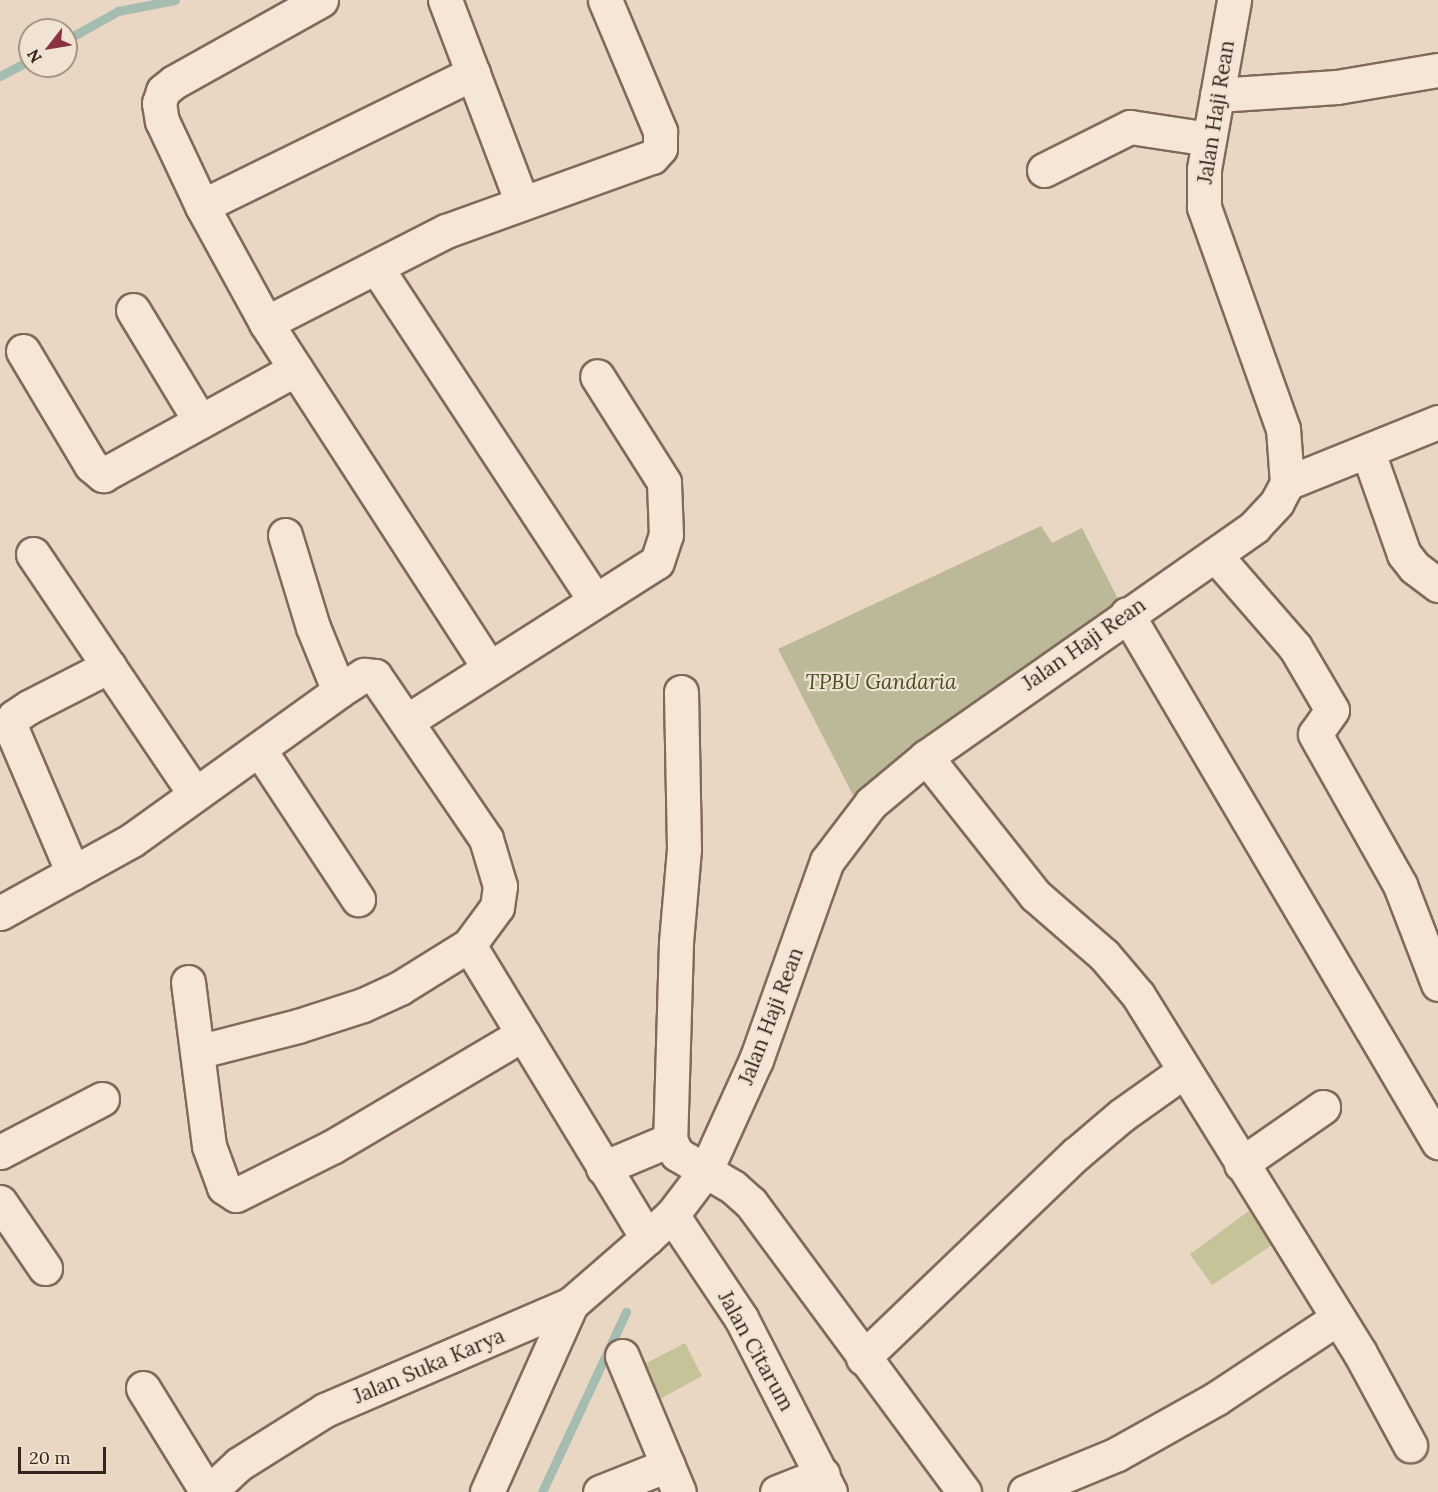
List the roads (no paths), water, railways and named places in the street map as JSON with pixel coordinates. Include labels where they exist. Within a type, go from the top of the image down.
[{"type":"street","points":[[321,0],[163,91],[159,103],[162,122],[202,206],[266,323],[489,668]]},
{"type":"street","points":[[445,0],[522,203]]},
{"type":"street","points":[[266,323],[446,231],[652,157],[660,148],[660,131],[605,0]]},
{"type":"street","name":"Jalan Haji Rean","points":[[647,1238],[672,1215],[706,1170],[756,1060],[827,861],[871,803],[926,757],[1127,614],[1223,565],[1277,502],[1287,483],[1283,429],[1209,228],[1204,169],[1234,0]]},
{"type":"street","points":[[1217,95],[1337,87],[1438,70]]},
{"type":"street","points":[[202,206],[473,73]]},
{"type":"street","points":[[1044,170],[1130,127],[1209,139]]},
{"type":"street","points":[[376,267],[595,601]]},
{"type":"street","points":[[132,310],[200,421]]},
{"type":"street","points":[[23,351],[99,474],[108,474],[296,369]]},
{"type":"street","points":[[407,722],[657,562],[666,534],[664,482],[597,376]]},
{"type":"street","points":[[1287,483],[1438,422]]},
{"type":"street","points":[[1368,452],[1404,554],[1414,567],[1438,585]]},
{"type":"street","points":[[285,535],[313,627],[339,691]]},
{"type":"street","points":[[33,554],[194,793]]},
{"type":"street","points":[[1223,565],[1295,647],[1332,710],[1315,734],[1400,885],[1438,984]]},
{"type":"street","points":[[1127,614],[1438,1142]]},
{"type":"street","points":[[73,873],[10,725],[14,717],[29,707],[109,666]]},
{"type":"street","points":[[0,913],[132,840],[194,793],[339,691],[364,675],[373,675],[486,839],[500,886],[497,906],[469,945],[400,988],[363,1005],[197,1052]]},
{"type":"street","points":[[681,692],[684,849],[676,943],[670,1140],[677,1154],[706,1170],[751,1203],[863,1358],[964,1492]]},
{"type":"street","points":[[259,749],[358,899]]},
{"type":"street","points":[[926,757],[1035,895],[1104,955],[1138,995],[1338,1318],[1410,1444]]},
{"type":"street","points":[[469,945],[647,1238]]},
{"type":"street","points":[[188,982],[208,1146],[224,1187],[236,1195],[332,1147],[523,1035]]},
{"type":"street","points":[[863,1358],[1076,1154],[1122,1115],[1184,1071]]},
{"type":"street","points":[[0,1152],[102,1099]]},
{"type":"street","points":[[1241,1164],[1323,1107]]},
{"type":"street","points":[[603,1168],[670,1140]]},
{"type":"street","points":[[0,1202],[45,1268]]},
{"type":"street","name":"Jalan Citarum","points":[[672,1215],[741,1318],[826,1483]]},
{"type":"street","name":"Jalan Suka Karya","points":[[208,1492],[238,1464],[325,1410],[571,1304],[647,1238]]},
{"type":"street","points":[[487,1492],[571,1304]]},
{"type":"street","points":[[1025,1492],[1117,1454],[1217,1398],[1338,1318]]},
{"type":"street","points":[[600,1492],[673,1478],[622,1356]]},
{"type":"street","points":[[143,1388],[208,1492]]},
{"type":"street","points":[[777,1492],[826,1483]]},
{"type":"waterway","points":[[78,33],[118,11],[175,0]]},
{"type":"waterway","points":[[0,76],[18,66]]},
{"type":"waterway","points":[[542,1492],[626,1312]]},
{"type":"park label","name":"TPBU Gandaria","points":[[881,682]]}]
